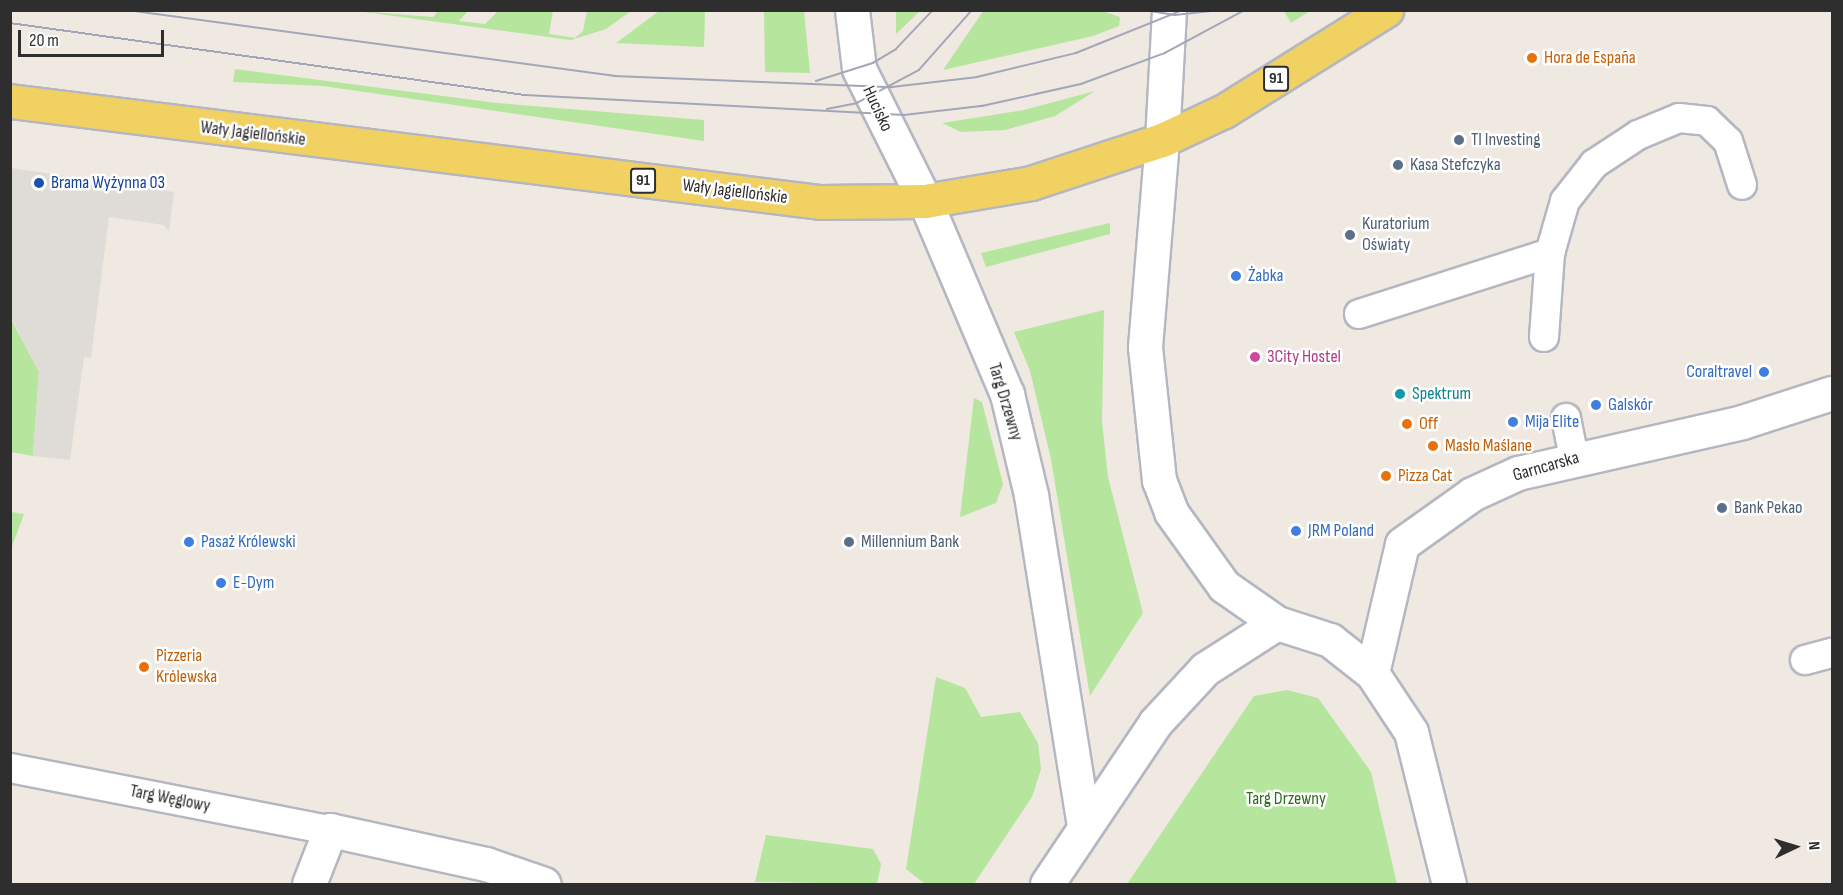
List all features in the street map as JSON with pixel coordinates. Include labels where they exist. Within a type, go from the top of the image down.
[{"type":"main road","name":"Wały Jagiellońskie","points":[[10,101],[820,202],[925,201],[1031,183],[1162,140],[1224,111],[1386,10]]},
{"type":"street","name":"Hucisko","points":[[852,10],[859,69],[925,201]]},
{"type":"street","points":[[1169,10],[1162,140],[1145,348],[1160,480],[1201,560],[1224,586],[1277,623],[1330,640],[1372,673],[1411,732],[1449,885]]},
{"type":"street","name":"Targ Drzewny","points":[[925,201],[1007,394],[1031,495],[1084,827]]},
{"type":"street","name":"Garncarska","points":[[1372,673],[1402,544],[1472,494],[1518,473],[1574,458],[1742,422],[1833,393]]},
{"type":"street","points":[[1047,885],[1155,723],[1205,669],[1277,623]]},
{"type":"street","points":[[309,885],[330,830]]},
{"type":"street","name":"Targ Węglowy","points":[[330,830],[486,864],[544,885]]},
{"type":"lane","points":[[1544,337],[1550,253],[1565,201],[1594,164],[1638,135],[1679,118],[1707,121],[1728,141],[1742,185]]},
{"type":"lane","points":[[1359,314],[1550,253]]},
{"type":"lane","points":[[1566,418],[1574,458]]},
{"type":"lane","points":[[1805,660],[1833,653]]},
{"type":"lane","name":"Targ Węglowy","points":[[10,768],[330,830]]},
{"type":"green space","points":[[896,10],[920,10],[920,11],[896,34]]},
{"type":"green space","points":[[984,10],[1102,11],[1120,17],[1119,26],[1093,36],[943,70]]},
{"type":"green space","points":[[357,11],[433,17],[438,11],[468,11],[459,21],[485,24],[498,11],[553,11],[549,34],[575,38],[583,31],[587,11],[631,11],[606,29],[571,40]]},
{"type":"green space","points":[[659,11],[705,11],[704,47],[616,43]]},
{"type":"green space","points":[[764,11],[804,11],[810,73],[765,72]]},
{"type":"green space","points":[[1284,11],[1310,11],[1291,23]]},
{"type":"green space","points":[[235,69],[497,103],[704,120],[704,141],[323,86],[233,82]]},
{"type":"green space","points":[[1095,91],[1055,116],[1005,130],[961,132],[942,123],[1024,110]]},
{"type":"green space","points":[[1110,223],[1110,234],[986,267],[981,253]]},
{"type":"green space","points":[[1104,310],[1102,421],[1108,477],[1143,613],[1090,696],[1051,459],[1030,371],[1014,332]]},
{"type":"green space","points":[[10,317],[39,372],[33,456],[11,452]]},
{"type":"green space","points":[[974,398],[982,402],[1003,484],[996,503],[960,517]]},
{"type":"green space","points":[[10,512],[24,514],[11,549]]},
{"type":"green space","points":[[936,677],[965,688],[981,717],[1020,712],[1038,743],[1041,769],[1032,797],[974,884],[925,884],[906,869]]},
{"type":"green space","name":"Targ Drzewny","points":[[1287,690],[1318,698],[1371,772],[1397,884],[1127,884],[1254,696]]},
{"type":"green space","points":[[766,835],[873,849],[881,864],[877,884],[755,882]]},
{"type":"shaded area","points":[[11,168],[174,192],[169,231],[164,225],[109,217],[91,358],[84,357],[70,460],[33,456],[39,372],[11,317]]},
{"type":"tram line","points":[[127,10],[614,76],[892,87],[977,77],[1076,53],[1183,10]]},
{"type":"tram line","points":[[816,81],[873,63],[896,49],[933,10]]},
{"type":"tram line","points":[[827,109],[857,103],[919,70],[972,10]]},
{"type":"tram line","points":[[1144,10],[1175,15],[1220,10]]},
{"type":"tram line","points":[[10,23],[525,95],[904,115],[982,106],[1081,84],[1165,53],[1245,10]]},
{"type":"place","name":"Hora de España","points":[[1532,58]]},
{"type":"place","name":"TI Investing","points":[[1459,140]]},
{"type":"place","name":"Kasa Stefczyka","points":[[1398,165]]},
{"type":"place","name":"Brama Wyżynna 03","points":[[39,183]]},
{"type":"place","name":"Kuratorium Oświaty","points":[[1350,235]]},
{"type":"place","name":"Żabka","points":[[1236,276]]},
{"type":"place","name":"3City Hostel","points":[[1255,357]]},
{"type":"place","name":"Coraltravel","points":[[1764,372]]},
{"type":"place","name":"Spektrum","points":[[1400,394]]},
{"type":"place","name":"Galskór","points":[[1596,405]]},
{"type":"place","name":"Mija Elite","points":[[1513,422]]},
{"type":"place","name":"Off","points":[[1407,424]]},
{"type":"place","name":"Masło Maślane","points":[[1433,446]]},
{"type":"place","name":"Pizza Cat","points":[[1386,476]]},
{"type":"place","name":"Bank Pekao","points":[[1722,508]]},
{"type":"place","name":"JRM Poland","points":[[1296,531]]},
{"type":"place","name":"Pasaż Królewski","points":[[189,542]]},
{"type":"place","name":"Millennium Bank","points":[[849,542]]},
{"type":"place","name":"E-Dym","points":[[221,583]]},
{"type":"place","name":"Pizzeria Królewska","points":[[144,667]]}]
